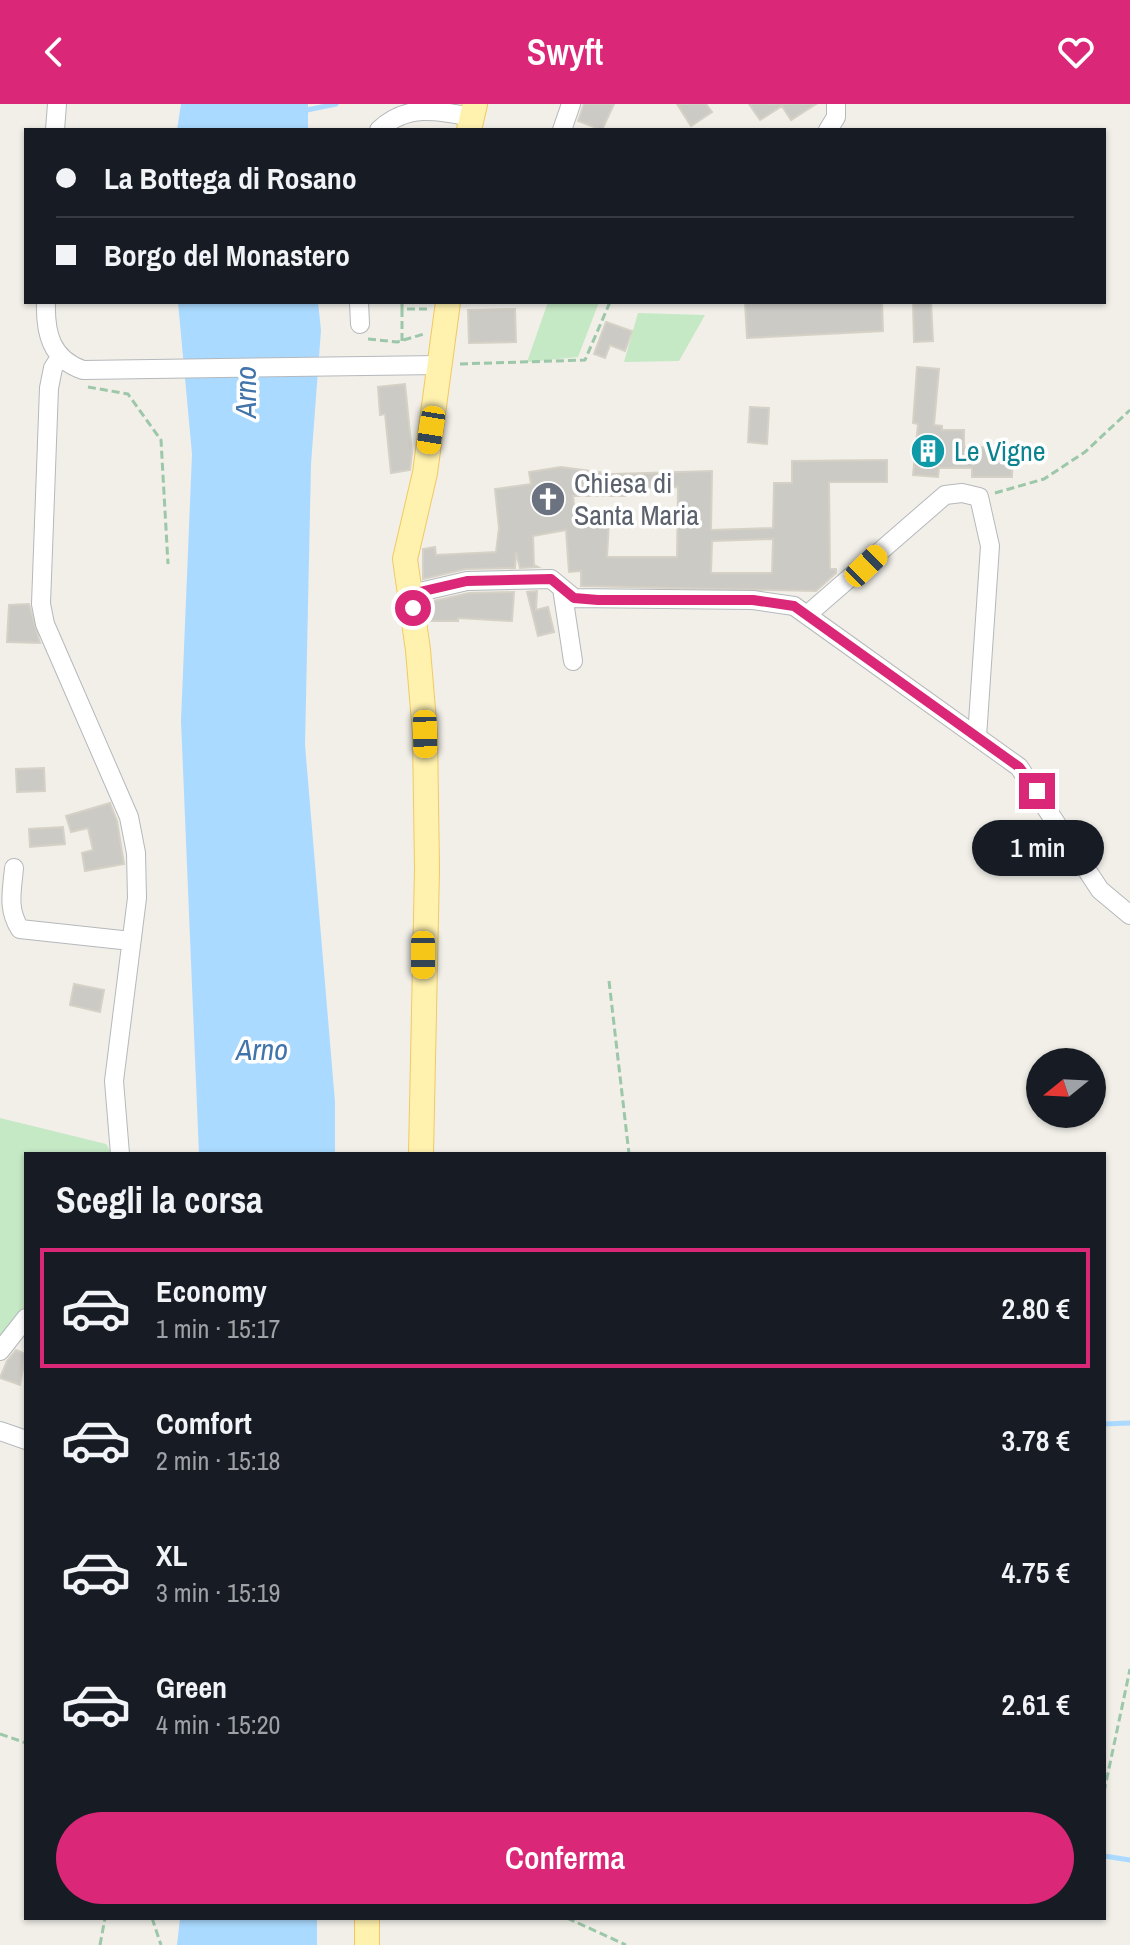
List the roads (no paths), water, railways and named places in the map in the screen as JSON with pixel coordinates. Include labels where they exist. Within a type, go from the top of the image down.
[{"type":"main road","points":[[421,1152],[427,854],[425,734],[405,551],[425,473],[447,305]]},
{"type":"main road","points":[[367,1920],[367,1945]]},
{"type":"street","points":[[55,128],[57,104]]},
{"type":"street","points":[[563,128],[571,104]]},
{"type":"street","points":[[829,128],[840,105]]},
{"type":"street","points":[[382,128],[403,114],[427,108],[472,117]]},
{"type":"street","points":[[46,304],[47,334],[60,357],[83,370],[440,365]]},
{"type":"street","points":[[359,304],[364,326]]},
{"type":"street","points":[[60,357],[53,368],[49,388],[41,604],[45,624],[129,817],[136,883],[114,1081],[120,1152]]},
{"type":"street","points":[[808,614],[945,495],[962,493],[979,497],[990,546],[977,737]]},
{"type":"street","points":[[411,594],[430,587],[479,580],[551,579],[574,598],[753,600],[794,606],[1019,767],[1100,890],[1130,915]]},
{"type":"street","points":[[562,588],[573,661]]},
{"type":"street","points":[[14,868],[10,902],[12,917],[20,929],[131,941]]},
{"type":"street","points":[[0,1351],[24,1321]]},
{"type":"street","points":[[0,1431],[24,1439]]},
{"type":"water","points":[[181,104],[308,104],[308,128],[177,128]]},
{"type":"water","name":"Arno","points":[[178,304],[318,304],[321,330],[311,464],[305,745],[335,1102],[335,1152],[199,1152],[181,721],[192,454]]},
{"type":"water","points":[[180,1920],[317,1920],[317,1945],[177,1945]]},
{"type":"waterway","points":[[302,111],[336,104]]},
{"type":"waterway","points":[[1106,1424],[1130,1423]]},
{"type":"waterway","points":[[1106,1856],[1130,1860]]},
{"type":"place","name":"Le Vigne","points":[[928,451]]},
{"type":"place","name":"Chiesa di Santa Maria","points":[[548,499]]}]
